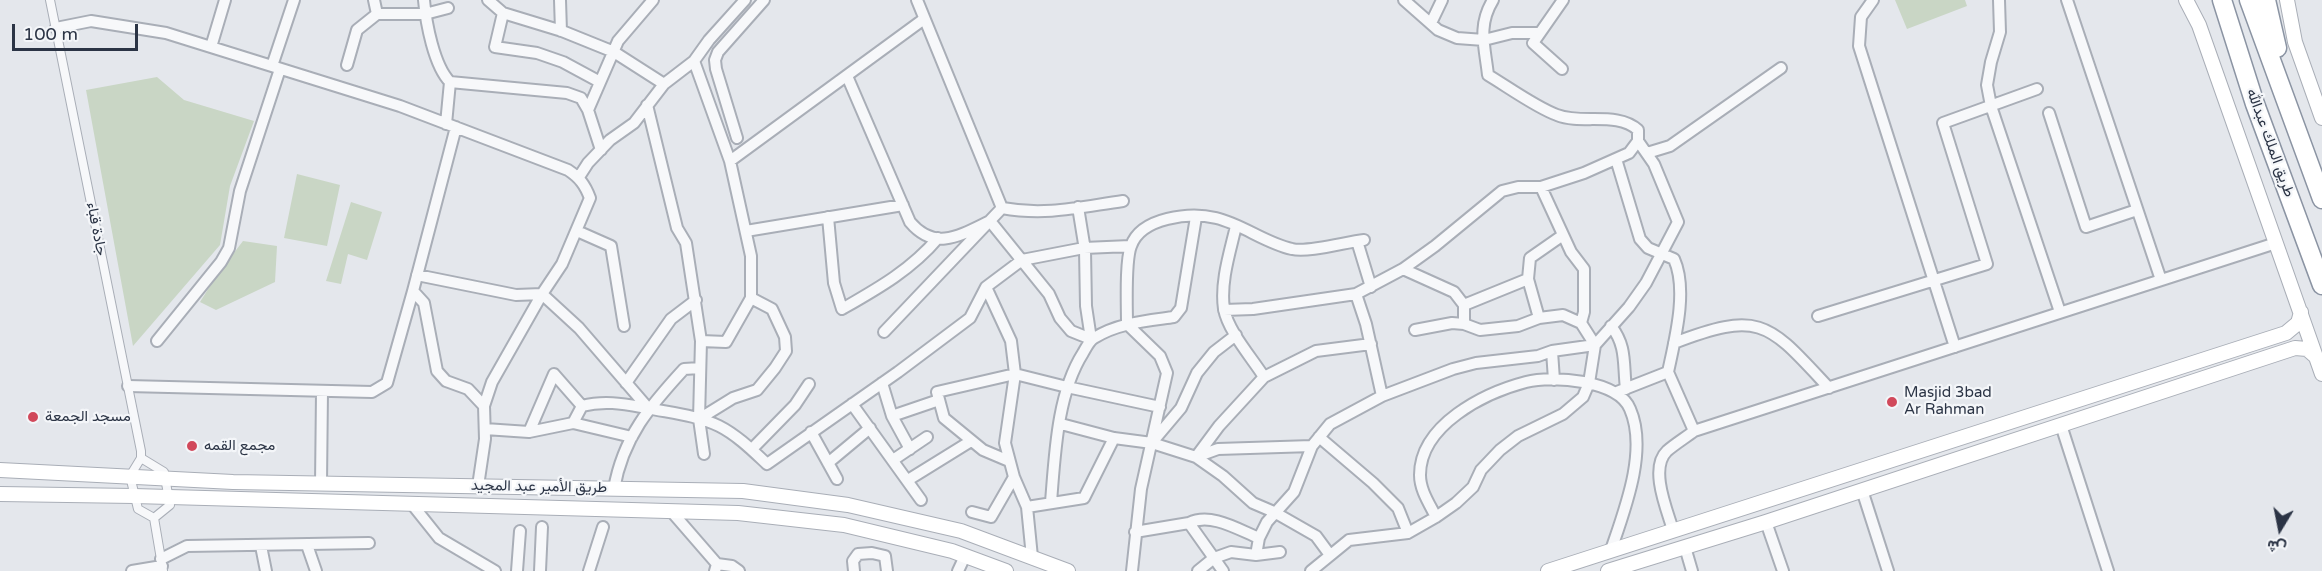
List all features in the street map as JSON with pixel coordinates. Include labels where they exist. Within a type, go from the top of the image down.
[{"type":"highway","points":[[2211,0],[2255,104]]},
{"type":"highway","name":"طريق الملك عبدالله","points":[[2222,0],[2255,104],[2322,285]]},
{"type":"highway","name":"طريق الملك عبدالله","points":[[2249,0],[2322,199]]},
{"type":"highway","points":[[2266,0],[2289,98],[2304,148]]},
{"type":"main road","points":[[2186,0],[2199,25],[2322,374]]},
{"type":"main road","points":[[2287,0],[2295,42],[2322,118]]},
{"type":"main road","points":[[1548,571],[2286,333],[2298,323],[2301,312]]},
{"type":"main road","points":[[1608,571],[1766,522],[2295,348],[2307,349],[2315,356]]},
{"type":"main road","points":[[2153,395],[2140,395],[2139,387],[2162,378],[2169,371]]},
{"type":"main road","points":[[2088,416],[2125,396],[2124,391],[2109,391]]},
{"type":"main road","points":[[1966,456],[1956,456],[1952,450],[1954,446],[1996,427]]},
{"type":"main road","name":"طريق الأمير عبد المجيد","points":[[0,470],[211,481],[743,491],[848,505],[961,531],[1068,571]]},
{"type":"main road","points":[[1857,471],[1862,490]]},
{"type":"main road","points":[[369,484],[369,502]]},
{"type":"main road","name":"طريق الأمير عبد المجيد","points":[[0,494],[738,513],[844,525],[965,556],[1006,571]]},
{"type":"street","name":"جادة قباء","points":[[50,0],[141,458]]},
{"type":"street","points":[[211,47],[225,0]]},
{"type":"street","points":[[157,341],[221,262],[229,248],[240,191],[294,0]]},
{"type":"street","points":[[374,0],[377,14]]},
{"type":"street","points":[[424,0],[425,14],[441,73],[450,82],[567,93],[581,98],[588,110],[601,150]]},
{"type":"street","points":[[488,0],[503,12],[614,52],[664,84]]},
{"type":"street","points":[[560,0],[561,31]]},
{"type":"street","points":[[588,110],[618,41],[653,0]]},
{"type":"street","points":[[579,177],[610,140],[634,123],[664,84],[694,61],[709,40],[745,0]]},
{"type":"street","points":[[737,138],[715,60],[718,52],[764,0]]},
{"type":"street","points":[[916,0],[1002,208]]},
{"type":"street","points":[[1404,0],[1438,30],[1457,38],[1484,40],[1512,33],[1540,33]]},
{"type":"street","points":[[1431,23],[1442,0]]},
{"type":"street","points":[[1311,571],[1349,540],[1408,533],[1436,517],[1473,487],[1481,470],[1500,450],[1518,436],[1563,414],[1583,397],[1590,383],[1595,345],[1629,307],[1646,283],[1678,222],[1654,164],[1638,141],[1638,130],[1632,124],[1602,119],[1580,120],[1557,115],[1488,75],[1484,15],[1493,0]]},
{"type":"street","points":[[1562,69],[1533,43],[1563,0]]},
{"type":"street","points":[[1873,0],[1861,17],[1859,46],[1955,347]]},
{"type":"street","points":[[1999,0],[2000,32],[1991,62],[1988,85],[1991,106],[2060,312]]},
{"type":"street","points":[[2067,0],[2161,280]]},
{"type":"street","points":[[347,65],[357,30],[377,14],[425,14],[448,8]]},
{"type":"street","points":[[503,12],[495,47],[537,53],[563,62],[600,82]]},
{"type":"street","points":[[730,161],[924,19]]},
{"type":"street","points":[[56,28],[90,21],[166,33],[400,106],[568,170],[579,177],[590,198],[577,231],[562,264],[542,294],[492,382],[484,406],[485,429],[478,486]]},
{"type":"street","points":[[694,61],[730,161],[751,256],[751,298],[726,342],[701,341]]},
{"type":"street","points":[[1647,153],[1670,146],[1782,68]]},
{"type":"street","points":[[847,76],[910,222],[919,233],[929,238],[947,239],[990,221]]},
{"type":"street","points":[[128,386],[372,392],[387,383],[417,275],[451,125],[450,82]]},
{"type":"street","points":[[1818,316],[1987,264],[1943,123],[2037,89]]},
{"type":"street","points":[[647,105],[677,228],[686,243],[696,300],[701,341],[699,419],[704,454]]},
{"type":"street","points":[[2049,113],[2086,227],[2137,210]]},
{"type":"street","points":[[1224,310],[1285,305],[1356,294],[1403,269],[1436,246],[1502,191],[1518,187],[1541,188],[1584,173],[1629,153],[1638,141]]},
{"type":"street","points":[[1616,159],[1640,239],[1648,249],[1674,260],[1680,271],[1680,293],[1668,372],[1694,431]]},
{"type":"street","points":[[1541,188],[1571,252],[1584,269],[1584,312],[1581,323]]},
{"type":"street","points":[[1002,208],[1047,213],[1123,201]]},
{"type":"street","points":[[746,231],[903,205]]},
{"type":"street","points":[[1078,207],[1084,248],[1086,306],[1091,339]]},
{"type":"street","points":[[884,332],[1002,208]]},
{"type":"street","points":[[828,217],[834,283],[842,309],[889,282],[912,264],[938,238]]},
{"type":"street","points":[[1135,568],[1135,532],[1141,489],[1167,373],[1160,356],[1127,324],[1126,298],[1130,246],[1139,232],[1155,222],[1174,217],[1196,217],[1216,218],[1293,249],[1309,249],[1360,240],[1371,286]]},
{"type":"street","points":[[1051,502],[1060,424],[1067,387],[1077,363],[1091,339],[1127,324],[1174,317],[1181,308],[1196,217]]},
{"type":"street","points":[[990,221],[1048,294],[1060,318],[1071,331],[1091,339]]},
{"type":"street","points":[[1236,226],[1224,281],[1224,310],[1236,335],[1264,377]]},
{"type":"street","points":[[577,231],[610,246],[624,326]]},
{"type":"street","points":[[1539,318],[1528,279],[1530,258],[1563,235]]},
{"type":"street","points":[[1673,530],[1662,493],[1659,471],[1665,453],[1694,431],[2276,243]]},
{"type":"street","points":[[582,406],[607,401],[674,412],[699,419],[720,427],[752,449],[767,464],[970,318],[986,287],[1022,260],[1084,248],[1130,246]]},
{"type":"street","points":[[1403,269],[1454,292],[1464,305],[1464,324]]},
{"type":"street","points":[[417,275],[516,295],[542,294],[579,328],[648,409]]},
{"type":"street","points":[[1464,305],[1528,279]]},
{"type":"street","points":[[986,287],[1011,341],[1015,374],[1005,443],[1014,477],[1028,507],[1032,557]]},
{"type":"street","points":[[413,291],[424,303],[437,371],[446,381],[468,389],[484,406]]},
{"type":"street","points":[[1356,294],[1383,396]]},
{"type":"street","points":[[699,419],[733,398],[757,390],[786,351],[785,337],[772,309],[751,298]]},
{"type":"street","points":[[626,383],[671,319],[696,300]]},
{"type":"street","points":[[1415,330],[1452,323],[1464,324],[1480,330],[1518,326],[1539,318],[1563,315],[1581,323],[1595,345]]},
{"type":"street","points":[[1674,343],[1699,333],[1729,326],[1749,325],[1767,328],[1785,341],[1829,388]]},
{"type":"street","points":[[1611,326],[1620,336],[1623,345],[1621,390],[1637,434],[1637,451],[1622,520],[1611,550]]},
{"type":"street","points":[[1152,443],[1181,408],[1197,373],[1214,352],[1236,335]]},
{"type":"street","points":[[1196,457],[1219,426],[1264,377],[1316,351],[1371,344]]},
{"type":"street","points":[[1256,555],[1259,538],[1274,512],[1294,492],[1315,441],[1329,424],[1383,396],[1465,366],[1595,345]]},
{"type":"street","points":[[1552,351],[1554,380]]},
{"type":"street","points":[[614,489],[617,471],[648,409],[684,369],[700,368]]},
{"type":"street","points":[[1436,517],[1422,489],[1420,474],[1423,451],[1447,421],[1468,406],[1527,381],[1554,380],[1590,383],[1621,390],[1668,372]]},
{"type":"street","points":[[529,432],[554,374],[582,406]]},
{"type":"street","points":[[1009,461],[983,450],[944,418],[937,392],[1015,374],[1160,407]]},
{"type":"street","points":[[882,383],[892,416],[910,448]]},
{"type":"street","points":[[752,449],[795,405],[809,384]]},
{"type":"street","points":[[321,392],[321,483]]},
{"type":"street","points":[[892,416],[939,400]]},
{"type":"street","points":[[852,404],[921,501]]},
{"type":"street","points":[[573,423],[582,406]]},
{"type":"street","points":[[485,429],[529,432],[573,423],[632,437]]},
{"type":"street","points":[[1060,424],[1114,438],[1152,443],[1196,457],[1223,476],[1253,503],[1316,536],[1330,555]]},
{"type":"street","points":[[2061,425],[2108,571]]},
{"type":"street","points":[[828,463],[870,428]]},
{"type":"street","points":[[811,432],[837,479]]},
{"type":"street","points":[[893,460],[927,438]]},
{"type":"street","points":[[1028,507],[1084,498],[1114,438]]},
{"type":"street","points":[[908,480],[971,441]]},
{"type":"street","points":[[1196,457],[1218,449],[1315,441],[1373,483],[1398,508],[1408,533]]},
{"type":"street","points":[[141,458],[164,472],[170,505],[154,518],[138,509],[134,496],[130,476],[141,458]]},
{"type":"street","points":[[972,512],[991,518],[1014,477]]},
{"type":"street","points":[[1862,490],[1888,571]]},
{"type":"street","points":[[411,503],[439,538],[495,571]]},
{"type":"street","points":[[671,511],[716,568],[732,566],[739,571]]},
{"type":"street","points":[[154,518],[162,565]]},
{"type":"street","points":[[1135,532],[1189,524],[1198,519],[1216,521],[1259,538]]},
{"type":"street","points":[[1766,522],[1783,571]]},
{"type":"street","points":[[1189,524],[1223,571]]},
{"type":"street","points":[[540,571],[542,527]]},
{"type":"street","points":[[589,571],[603,527]]},
{"type":"street","points":[[517,571],[520,531]]},
{"type":"street","points":[[132,571],[162,565],[187,546],[369,543]]},
{"type":"street","points":[[307,545],[316,571]]},
{"type":"street","points":[[261,546],[266,571]]},
{"type":"street","points":[[1685,547],[1692,571]]},
{"type":"street","points":[[1198,571],[1214,558],[1231,552],[1256,555],[1280,552]]},
{"type":"street","points":[[854,571],[853,561],[858,554],[872,553],[885,556],[887,571]]},
{"type":"street","points":[[958,571],[965,556]]},
{"type":"green space","points":[[1895,0],[1965,0],[1967,6],[1907,29]]},
{"type":"green space","points":[[157,77],[184,100],[254,121],[230,186],[220,245],[133,346],[86,90]]},
{"type":"green space","points":[[297,174],[340,185],[327,246],[284,238]]},
{"type":"green space","points":[[351,202],[382,212],[367,260],[348,254],[341,284],[326,281]]},
{"type":"green space","points":[[243,241],[277,246],[275,282],[216,310],[200,302],[217,275]]},
{"type":"place","name":"Masjid 3bad Ar Rahman","points":[[1892,402]]},
{"type":"place","name":"مسجد الجمعة","points":[[33,417]]},
{"type":"place","name":"مجمع القمه","points":[[192,446]]}]
